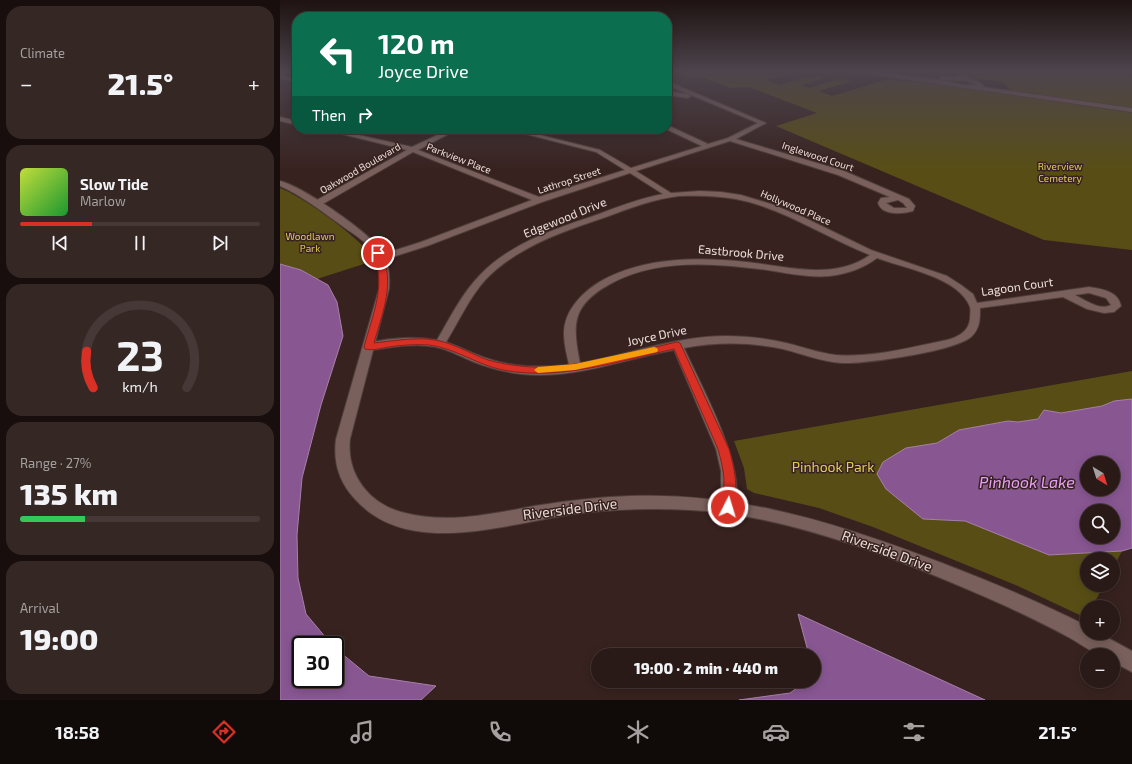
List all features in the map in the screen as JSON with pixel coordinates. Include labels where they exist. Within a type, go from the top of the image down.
[{"type":"street","name":"Lathrop Street","points":[[380,258],[424,244],[539,200],[730,139],[763,123],[718,105]]},
{"type":"street","points":[[1094,105],[1132,110]]},
{"type":"street","points":[[280,120],[292,122]]},
{"type":"street","points":[[672,129],[708,146]]},
{"type":"street","name":"Parkview Place","points":[[346,134],[408,148],[539,200]]},
{"type":"street","name":"Oakwood Boulevard","points":[[318,203],[411,150],[445,134]]},
{"type":"street","points":[[530,134],[588,148],[607,155],[670,195]]},
{"type":"street","name":"Inglewood Court","points":[[730,139],[841,173],[897,198]]},
{"type":"street","name":"Riverside Drive","points":[[280,183],[318,203],[366,239],[373,246],[380,258],[384,278],[384,289],[343,439],[342,456],[345,471],[353,486],[368,502],[384,512],[402,520],[451,526],[476,524],[578,506],[661,502],[728,507],[786,518],[870,544],[998,594],[1066,626],[1132,662]]},
{"type":"street","name":"Hollywood Place","points":[[670,195],[720,194],[760,202],[876,255],[944,278],[963,291],[974,306]]},
{"type":"street","name":"Edgewood Drive","points":[[440,344],[480,281],[509,256],[554,232],[636,203],[670,195]]},
{"type":"street","name":"Eastbrook Drive","points":[[575,367],[569,335],[573,315],[586,297],[595,289],[623,274],[671,264],[709,262],[739,264],[810,273],[831,273],[853,268],[876,255]]},
{"type":"street","name":"Lagoon Court","points":[[974,306],[1064,294]]},
{"type":"street","name":"Joyce Drive","points":[[368,347],[404,342],[429,342],[457,349],[485,362],[523,370],[548,370],[575,367],[694,342],[740,340],[782,346],[825,357],[839,359],[862,358],[949,344],[959,340],[972,330],[976,315],[974,306]]},
{"type":"street","points":[[677,345],[723,449],[728,465],[730,483],[728,507]]},
{"type":"green space","name":"Riverview Cemetery","points":[[795,105],[1082,105],[1132,112],[1132,250],[1044,240],[776,126],[817,113]]},
{"type":"green space","points":[[1107,105],[1132,105],[1132,108]]},
{"type":"green space","name":"Woodlawn Park","points":[[280,188],[300,198],[335,222],[363,246],[373,261],[317,279],[301,270],[280,264]]},
{"type":"green space","name":"Pinhook Park","points":[[1132,371],[1132,399],[1114,401],[1102,406],[1061,413],[1044,410],[1039,419],[1018,422],[1008,421],[959,430],[937,443],[906,449],[883,462],[924,519],[965,521],[1049,555],[1080,553],[1080,592],[1100,592],[1096,600],[1080,600],[1080,615],[1018,586],[873,527],[819,508],[754,493],[747,489],[744,468],[734,441]]},
{"type":"green space","name":"Pinhook Park","points":[[1122,551],[1120,555],[1120,552],[1104,552]]},
{"type":"water","points":[[280,264],[301,270],[328,285],[337,302],[343,336],[321,405],[302,478],[297,535],[298,578],[306,614],[324,636],[292,636],[292,688],[344,688],[344,655],[369,676],[436,686],[421,700],[280,700]]},
{"type":"water","name":"Pinhook Lake","points":[[1132,399],[1132,548],[1122,551],[1080,552],[1080,553],[1049,555],[965,521],[923,519],[886,489],[877,474],[883,462],[906,448],[937,443],[959,430],[1008,421],[1018,422],[1038,419],[1044,410],[1061,413],[1102,406],[1114,401]]},
{"type":"water","points":[[798,614],[985,700],[739,700],[790,693],[797,688],[821,688],[821,648],[807,648]]},
{"type":"slow traffic","points":[[538,370],[570,368],[654,350]]},
{"type":"route","points":[[378,253],[383,266],[384,289],[368,347],[404,342],[429,342],[457,349],[472,357],[503,367],[523,370],[548,370],[570,368],[677,345],[723,449],[728,465],[730,483],[728,507]]}]
